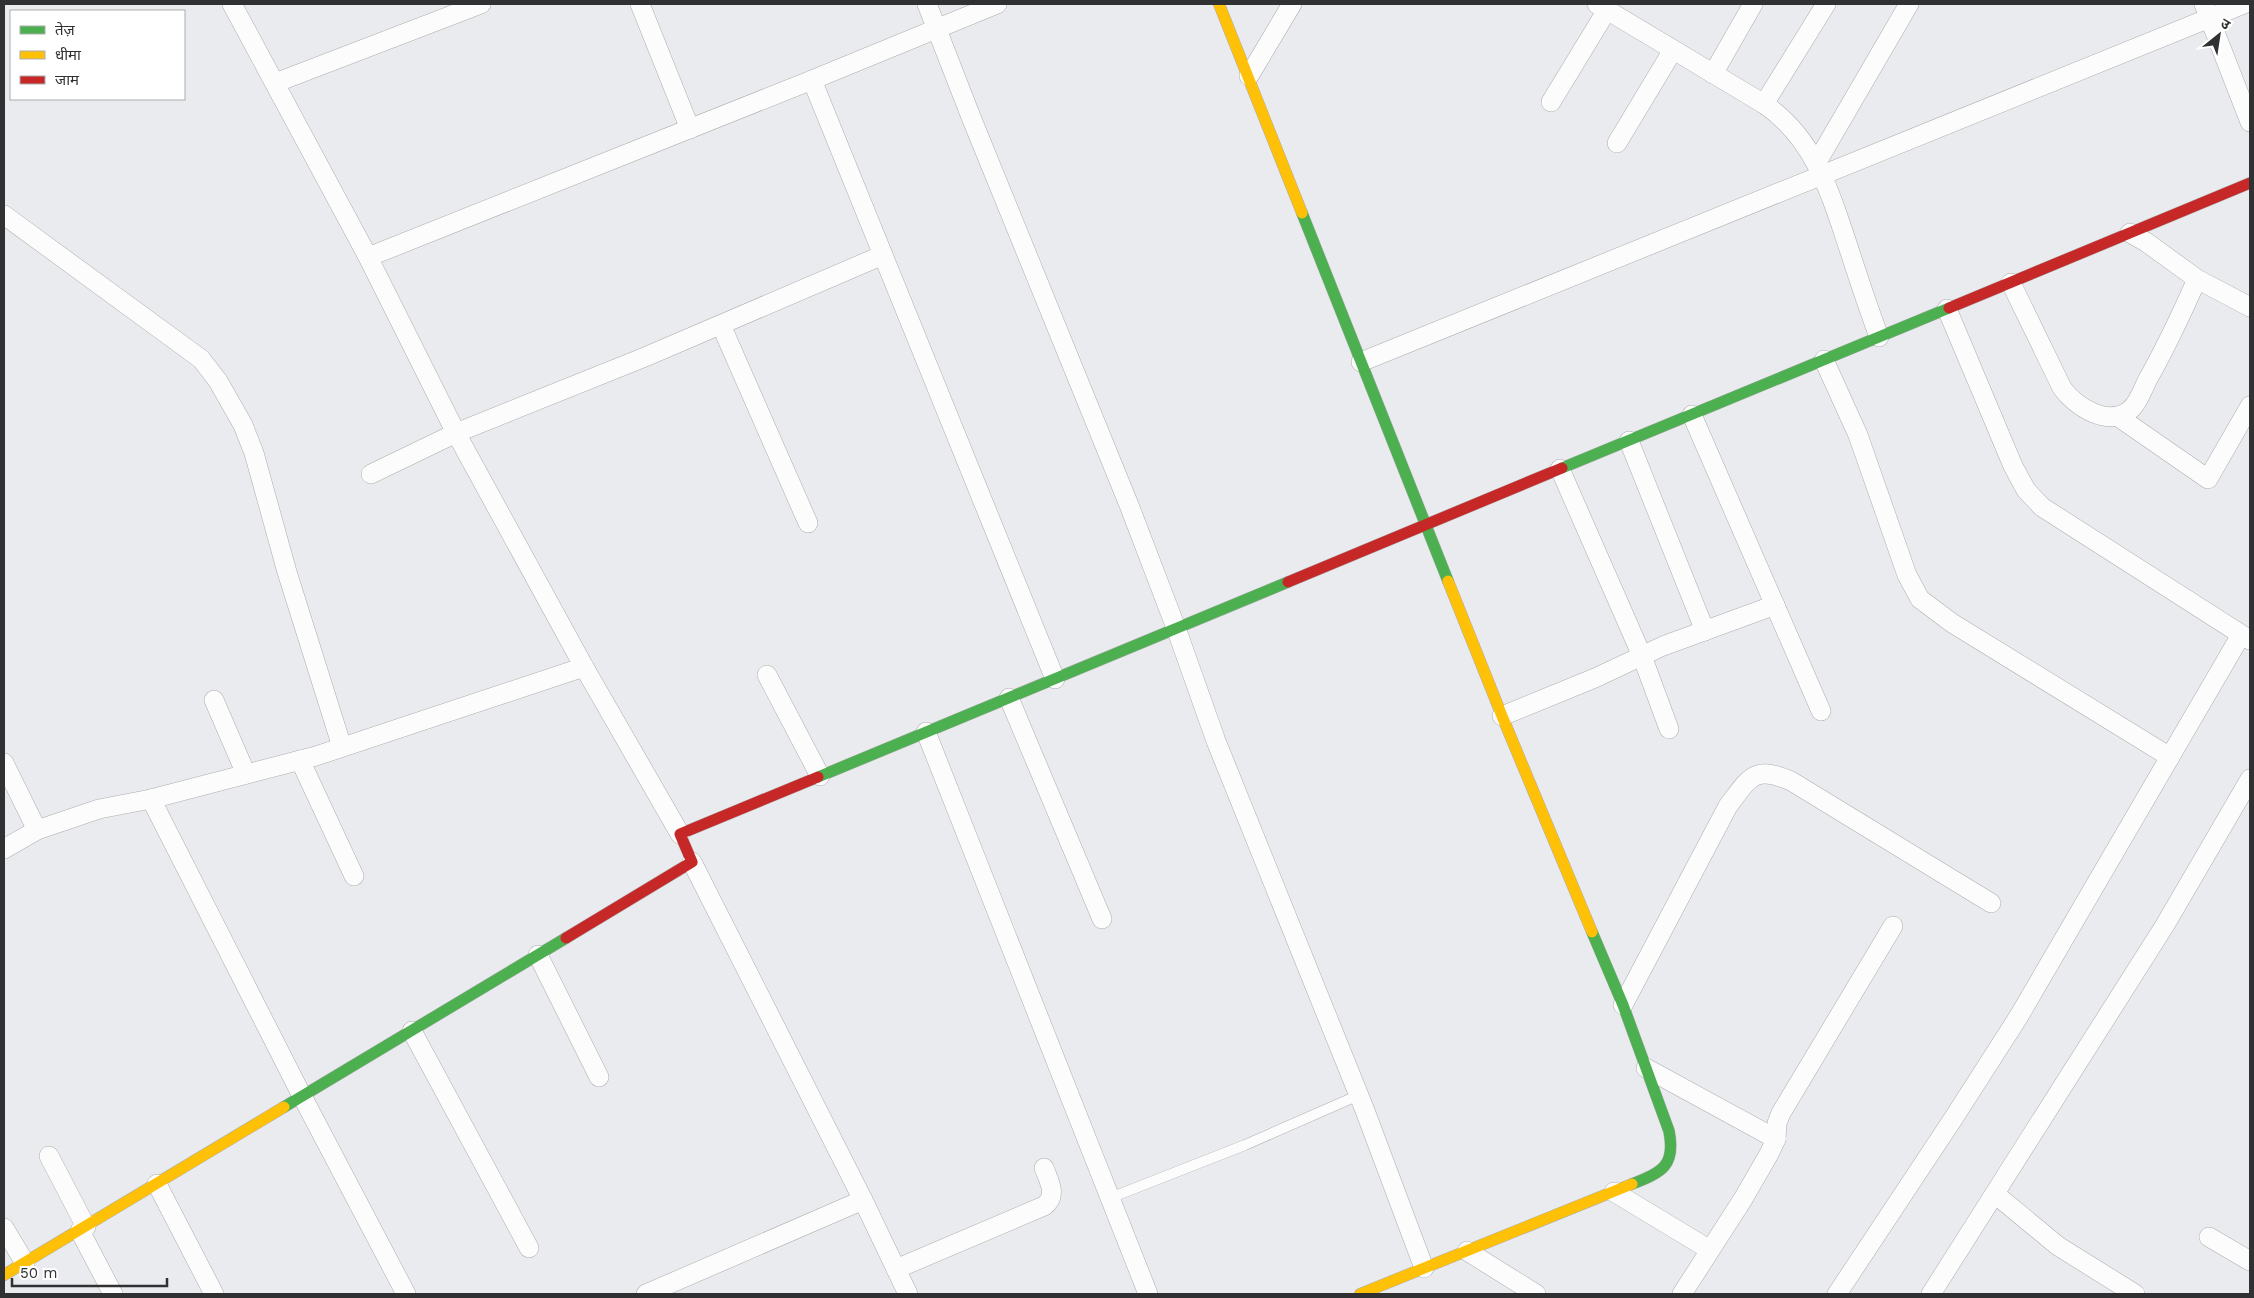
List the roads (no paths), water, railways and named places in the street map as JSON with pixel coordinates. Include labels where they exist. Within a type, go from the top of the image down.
[{"type":"street","points":[[232,4],[368,257],[456,433],[584,667],[680,834],[692,862],[863,1200],[908,1294]]},
{"type":"street","points":[[275,83],[481,4]]},
{"type":"street","points":[[640,4],[690,129]]},
{"type":"street","points":[[927,4],[971,117],[1085,395],[1176,628],[1216,741],[1359,1095],[1424,1268]]},
{"type":"street","points":[[368,257],[997,4]]},
{"type":"street","points":[[1219,4],[1502,716],[1623,1006],[1669,1130],[1673,1148],[1670,1162],[1657,1174],[1360,1294]]},
{"type":"street","points":[[1249,76],[1292,4]]},
{"type":"street","points":[[1713,74],[1752,4]]},
{"type":"street","points":[[1764,104],[1826,4]]},
{"type":"street","points":[[1819,169],[1909,4]]},
{"type":"street","points":[[1361,362],[1819,169],[2207,11],[2244,4]]},
{"type":"street","points":[[1551,102],[1602,7],[1781,116],[1800,136],[1819,169],[1879,337]]},
{"type":"street","points":[[2207,11],[2250,122]]},
{"type":"street","points":[[1617,143],[1673,50]]},
{"type":"street","points":[[812,80],[1055,679]]},
{"type":"street","points":[[680,834],[2250,183]]},
{"type":"street","points":[[4,215],[201,359],[218,381],[243,425],[254,453],[287,572],[342,747]]},
{"type":"street","points":[[2130,233],[2146,242],[2198,279],[2250,307]]},
{"type":"street","points":[[371,474],[456,433],[883,255]]},
{"type":"street","points":[[2011,283],[2062,388],[2070,399],[2082,408],[2100,415],[2117,416],[2131,409],[2139,396],[2171,338],[2198,279]]},
{"type":"street","points":[[1837,1294],[1954,1119],[2019,1016],[2170,757],[2246,637],[2171,588],[2069,526],[2042,507],[2031,496],[2013,466],[1948,309]]},
{"type":"street","points":[[721,324],[808,524]]},
{"type":"street","points":[[1824,360],[1858,436],[1907,575],[1920,600],[1952,623],[2170,757]]},
{"type":"street","points":[[2117,416],[2208,479],[2250,406]]},
{"type":"street","points":[[1692,415],[1821,711]]},
{"type":"street","points":[[1628,441],[1705,631]]},
{"type":"street","points":[[1560,470],[1642,656],[1669,729]]},
{"type":"street","points":[[1502,716],[1642,656],[1775,605]]},
{"type":"street","points":[[4,850],[37,830],[99,809],[151,799],[300,760],[584,667]]},
{"type":"street","points":[[767,675],[820,776]]},
{"type":"street","points":[[1009,698],[1102,919]]},
{"type":"street","points":[[214,700],[246,774]]},
{"type":"street","points":[[926,732],[1148,1294]]},
{"type":"street","points":[[300,760],[354,876]]},
{"type":"street","points":[[4,763],[37,830]]},
{"type":"street","points":[[1623,1006],[1728,806],[1743,785],[1757,774],[1773,773],[1791,781],[1991,903]]},
{"type":"street","points":[[1931,1294],[2165,925],[2250,779]]},
{"type":"street","points":[[151,799],[302,1096],[406,1294]]},
{"type":"street","points":[[4,1275],[692,862]]},
{"type":"street","points":[[1682,1294],[1743,1199],[1776,1139],[1777,1123],[1781,1113],[1893,926]]},
{"type":"street","points":[[538,955],[598,1077]]},
{"type":"street","points":[[412,1031],[529,1248]]},
{"type":"street","points":[[1646,1068],[1776,1139]]},
{"type":"street","points":[[49,1156],[113,1294]]},
{"type":"street","points":[[896,1269],[1050,1202],[1052,1196],[1051,1186],[1044,1168]]},
{"type":"street","points":[[157,1184],[214,1294]]},
{"type":"street","points":[[1614,1192],[1710,1250]]},
{"type":"street","points":[[1995,1194],[2058,1246],[2135,1294]]},
{"type":"street","points":[[646,1294],[863,1200]]},
{"type":"street","points":[[4,1228],[25,1263]]},
{"type":"street","points":[[2209,1237],[2250,1261]]},
{"type":"street","points":[[1467,1251],[1536,1294]]},
{"type":"lane","points":[[1110,1198],[1245,1145],[1359,1095]]}]
